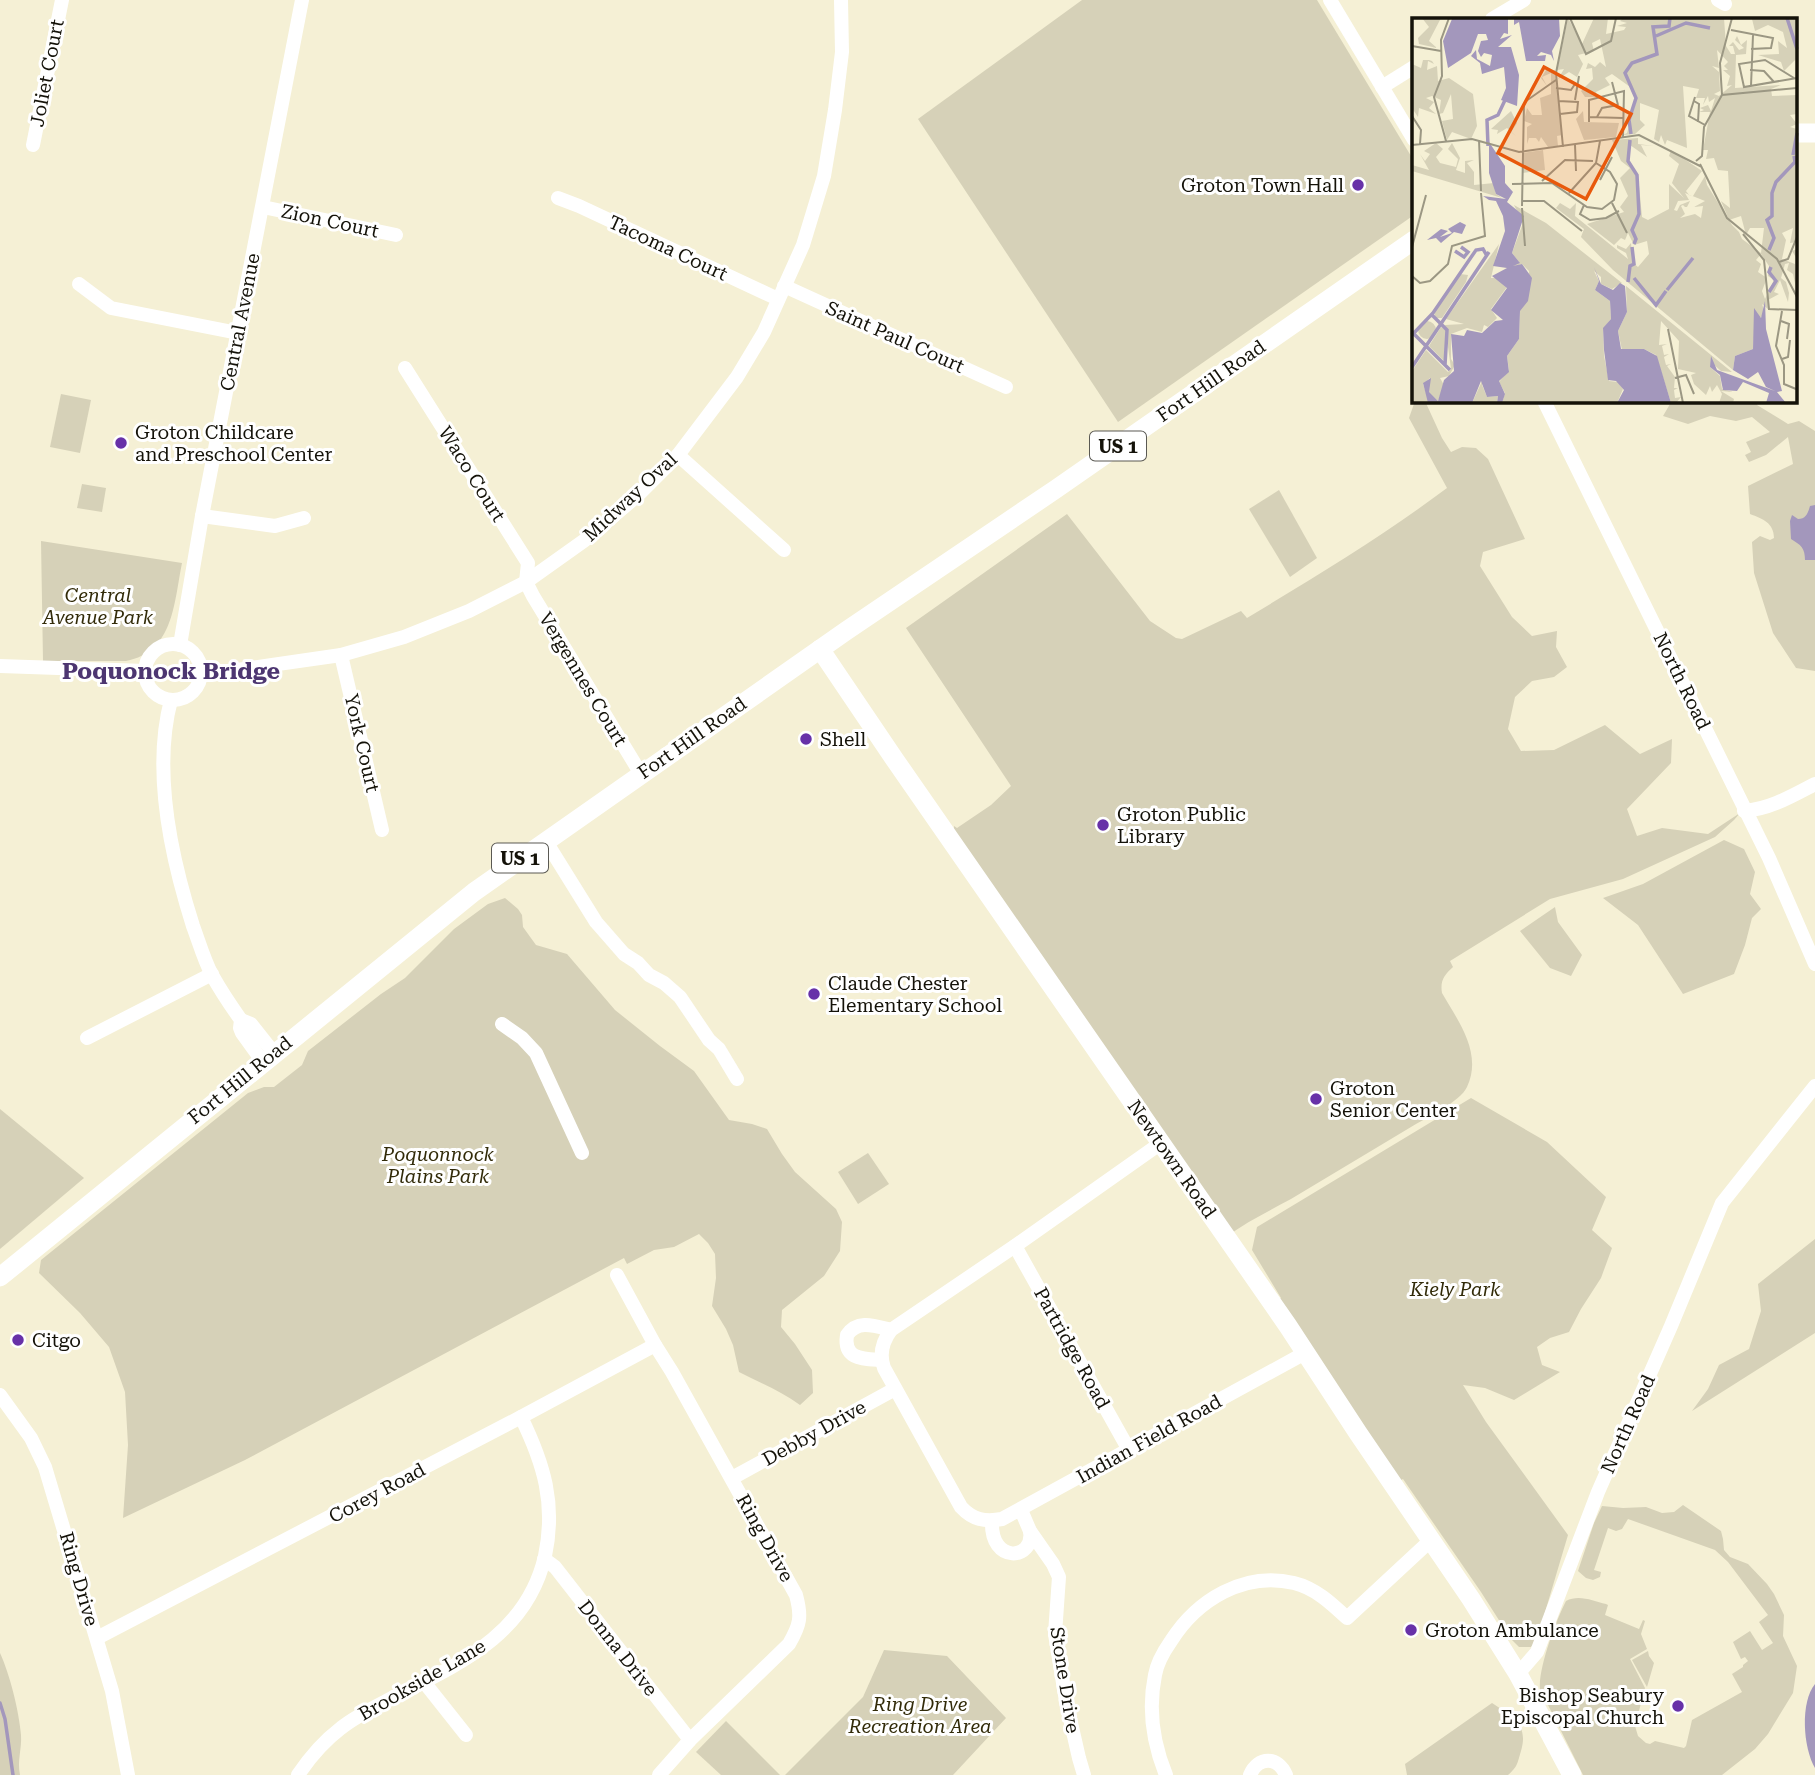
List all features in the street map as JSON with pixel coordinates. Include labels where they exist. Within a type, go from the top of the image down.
[{"type":"main road","name":"Fort Hill Road","points":[[0,1277],[452,908],[820,649],[1412,241]]},
{"type":"main road","name":"Newtown Road","points":[[820,649],[1305,1353],[1471,1599],[1518,1674]]},
{"type":"main road","points":[[1518,1674],[1572,1775]]},
{"type":"street","name":"Joliet Court","points":[[33,145],[62,0]]},
{"type":"street","name":"Central Avenue","points":[[180,645],[202,516],[302,0]]},
{"type":"street","name":"Midway Oval","points":[[202,673],[341,655],[404,637],[469,611],[526,582],[585,540],[637,496],[678,455],[737,377],[764,332],[803,245],[824,176],[835,110],[842,52],[841,0]]},
{"type":"street","points":[[1330,0],[1412,137]]},
{"type":"street","points":[[1494,18],[1524,0]]},
{"type":"street","points":[[1382,87],[1412,68]]},
{"type":"street","name":"Tacoma Court","points":[[558,198],[781,293]]},
{"type":"street","name":"Zion Court","points":[[263,207],[396,235]]},
{"type":"street","points":[[79,284],[111,308],[238,333]]},
{"type":"street","name":"Saint Paul Court","points":[[781,293],[1006,387]]},
{"type":"street","name":"Waco Court","points":[[405,368],[528,563],[526,582]]},
{"type":"street","name":"North Road","points":[[1545,402],[1774,870],[1815,964]]},
{"type":"street","points":[[678,455],[784,550]]},
{"type":"street","points":[[202,516],[275,526],[304,518]]},
{"type":"street","name":"Vergennes Court","points":[[526,582],[641,775]]},
{"type":"street","points":[[168,645],[180,645],[190,649],[200,663],[202,673],[199,684],[183,699],[162,698],[154,693],[146,681],[148,659],[156,650],[168,645]]},
{"type":"street","name":"York Court","points":[[341,655],[382,830]]},
{"type":"street","points":[[0,666],[145,671]]},
{"type":"street","points":[[171,700],[165,722],[163,784],[183,895],[212,974],[241,1020],[242,1033],[269,1058]]},
{"type":"street","points":[[1744,811],[1766,807],[1815,784]]},
{"type":"street","points":[[545,840],[596,922],[624,954],[680,998],[709,1040],[719,1049],[737,1079]]},
{"type":"street","points":[[87,1038],[212,974]]},
{"type":"street","points":[[502,1024],[522,1038],[536,1053],[582,1153]]},
{"type":"street","name":"North Road","points":[[1518,1674],[1537,1653],[1598,1492],[1722,1203],[1815,1086]]},
{"type":"street","points":[[1030,1531],[1031,1539],[1020,1552],[1005,1552],[997,1548],[993,1539],[992,1521],[974,1518],[961,1507],[881,1360],[884,1342],[891,1331],[1161,1143]]},
{"type":"street","name":"Partridge Road","points":[[1015,1247],[1129,1450]]},
{"type":"street","name":"Ring Drive","points":[[617,1275],[796,1595],[800,1610],[799,1627],[789,1644],[690,1740],[659,1775]]},
{"type":"street","points":[[881,1360],[863,1360],[855,1356],[847,1346],[847,1335],[861,1325],[873,1325],[891,1331]]},
{"type":"street","name":"Corey Road","points":[[97,1638],[655,1345]]},
{"type":"street","name":"Indian Field Road","points":[[992,1521],[1021,1510],[1305,1353]]},
{"type":"street","name":"Debby Drive","points":[[732,1478],[895,1389]]},
{"type":"street","name":"Ring Drive","points":[[0,1395],[31,1438],[45,1467],[112,1691],[128,1775]]},
{"type":"street","name":"Brookside Lane","points":[[298,1775],[320,1746],[342,1727],[484,1648],[522,1608],[541,1573],[550,1519],[547,1484],[537,1452],[521,1417]]},
{"type":"street","name":"Stone Drive","points":[[1021,1510],[1030,1531],[1054,1564],[1059,1577],[1055,1634],[1066,1701],[1084,1775]]},
{"type":"street","points":[[1166,1775],[1153,1730],[1155,1673],[1175,1634],[1199,1607],[1226,1590],[1241,1585],[1283,1581],[1313,1590],[1347,1618],[1431,1540]]},
{"type":"street","name":"Donna Drive","points":[[544,1559],[555,1567],[690,1740]]},
{"type":"street","points":[[424,1682],[466,1735]]},
{"type":"street","points":[[1250,1775],[1255,1765],[1266,1760],[1278,1763],[1286,1775]]},
{"type":"green space","points":[[1082,0],[1317,0],[1412,158],[1412,216],[1118,422],[918,119]]},
{"type":"green space","points":[[61,394],[91,400],[80,453],[50,447]]},
{"type":"green space","points":[[1415,402],[1425,402],[1451,452],[1462,447],[1476,448],[1488,459],[1525,539],[1483,552],[1480,566],[1512,617],[1532,636],[1557,631],[1556,647],[1567,667],[1554,677],[1532,681],[1515,697],[1508,729],[1521,751],[1554,750],[1605,725],[1640,754],[1672,739],[1671,763],[1627,809],[1637,836],[1662,828],[1708,834],[1740,813],[1715,837],[1623,879],[1550,899],[1450,961],[1453,967],[1443,978],[1442,993],[1467,1038],[1472,1062],[1471,1074],[1463,1093],[1442,1109],[1226,1237],[954,830],[954,826],[957,828],[991,805],[1011,786],[906,628],[1067,514],[1150,621],[1176,638],[1182,639],[1241,611],[1247,618],[1374,539],[1447,488],[1409,418]]},
{"type":"green space","points":[[1758,402],[1757,405],[1788,424],[1799,421],[1815,431],[1815,671],[1796,668],[1773,633],[1754,573],[1752,542],[1760,536],[1770,540],[1774,538],[1774,533],[1770,525],[1750,514],[1748,486],[1793,464],[1788,437],[1766,455],[1749,462],[1745,455],[1751,452],[1746,442],[1770,432],[1752,417],[1736,421],[1710,416],[1688,424],[1663,416],[1670,404]]},
{"type":"green space","points":[[82,484],[106,488],[102,512],[77,508]]},
{"type":"green space","points":[[1279,490],[1317,558],[1290,577],[1249,509]]},
{"type":"green space","name":"Central Avenue Park","points":[[41,541],[182,563],[169,623],[154,647],[142,656],[126,661],[43,661]]},
{"type":"green space","points":[[1724,840],[1744,849],[1755,872],[1750,894],[1761,909],[1752,918],[1734,974],[1683,994],[1638,925],[1603,898],[1643,884]]},
{"type":"green space","name":"Poquonnock Plains Park","points":[[505,898],[522,915],[523,927],[536,945],[567,954],[615,1010],[694,1071],[729,1120],[767,1129],[795,1172],[836,1209],[842,1222],[840,1251],[824,1276],[782,1310],[781,1327],[812,1370],[813,1393],[800,1405],[739,1372],[733,1345],[712,1306],[716,1278],[715,1254],[699,1234],[674,1247],[654,1250],[627,1264],[624,1258],[245,1460],[123,1518],[128,1445],[125,1392],[109,1347],[80,1313],[39,1273],[41,1260],[248,1093],[264,1087],[274,1087],[302,1065],[308,1051],[405,978],[454,929],[488,904]]},
{"type":"green space","points":[[1555,907],[1558,922],[1582,955],[1571,976],[1550,968],[1520,931]]},
{"type":"green space","name":"Kiely Park","points":[[1471,1098],[1547,1142],[1606,1197],[1592,1230],[1612,1248],[1601,1278],[1569,1332],[1550,1338],[1537,1347],[1542,1365],[1560,1372],[1514,1400],[1485,1388],[1463,1385],[1486,1422],[1568,1535],[1537,1639],[1531,1647],[1519,1647],[1511,1639],[1403,1479],[1397,1482],[1272,1305],[1281,1298],[1252,1250],[1257,1227]]},
{"type":"green space","points":[[0,1109],[84,1178],[0,1249]]},
{"type":"green space","points":[[868,1153],[889,1184],[858,1204],[838,1172]]},
{"type":"green space","points":[[1815,1239],[1815,1333],[1692,1411],[1708,1389],[1719,1365],[1749,1349],[1761,1311],[1758,1284]]},
{"type":"green space","points":[[1683,1505],[1721,1531],[1724,1550],[1730,1557],[1748,1564],[1774,1594],[1784,1615],[1783,1636],[1797,1666],[1793,1693],[1768,1734],[1755,1749],[1722,1775],[1583,1775],[1540,1689],[1545,1657],[1566,1601],[1581,1598],[1606,1604],[1605,1615],[1639,1629],[1643,1620],[1645,1621],[1641,1634],[1647,1649],[1630,1659],[1645,1688],[1635,1726],[1638,1736],[1650,1744],[1655,1741],[1684,1748],[1692,1720],[1742,1692],[1732,1674],[1748,1661],[1745,1657],[1741,1659],[1733,1642],[1750,1631],[1762,1650],[1773,1643],[1759,1622],[1768,1615],[1728,1562],[1715,1550],[1628,1519],[1622,1529],[1616,1531],[1608,1528],[1594,1570],[1601,1572],[1600,1577],[1593,1580],[1578,1571],[1602,1506],[1646,1507],[1662,1513],[1674,1512]]},
{"type":"green space","name":"Ring Drive Recreation Area","points":[[884,1650],[947,1656],[1006,1718],[953,1775],[785,1775],[863,1697]]},
{"type":"green space","points":[[1648,1651],[1654,1663],[1647,1687],[1632,1660]]},
{"type":"green space","points":[[0,1653],[11,1682],[18,1715],[21,1735],[20,1775],[0,1775]]},
{"type":"green space","points":[[1492,1703],[1517,1722],[1523,1734],[1518,1762],[1508,1775],[1407,1775],[1405,1764]]},
{"type":"green space","points":[[726,1721],[780,1775],[721,1775],[696,1752]]},
{"type":"shaded area","points":[[1815,505],[1815,560],[1805,560],[1802,547],[1791,539],[1790,521],[1792,515],[1798,519],[1803,518],[1810,506]]},
{"type":"shaded area","points":[[1815,1684],[1815,1768],[1808,1749],[1805,1713],[1810,1692]]},
{"type":"waterway","points":[[0,1703],[13,1775]]},
{"type":"place","name":"Groton Town Hall","points":[[1358,185]]},
{"type":"place","name":"Groton Childcare and Preschool Center","points":[[121,443]]},
{"type":"place","name":"Shell","points":[[806,739]]},
{"type":"place","name":"Groton Public Library","points":[[1103,825]]},
{"type":"place","name":"Claude Chester Elementary School","points":[[814,994]]},
{"type":"place","name":"Groton Senior Center","points":[[1316,1099]]},
{"type":"place","name":"Citgo","points":[[18,1340]]},
{"type":"place","name":"Groton Ambulance","points":[[1411,1630]]},
{"type":"place","name":"Bishop Seabury Episcopal Church","points":[[1678,1706]]},
{"type":"district","name":"Poquonock Bridge","points":[[171,671]]}]
